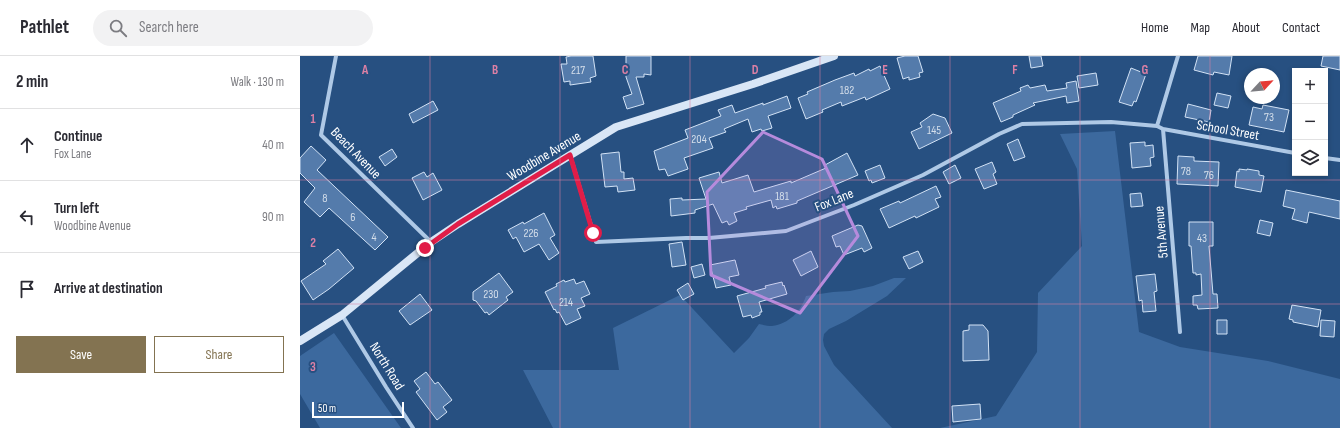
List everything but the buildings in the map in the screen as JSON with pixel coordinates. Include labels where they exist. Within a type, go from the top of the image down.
[{"type":"main road","name":"Woodbine Avenue","points":[[300,341],[342,315],[431,242],[487,205],[616,127],[753,84],[834,56]]},
{"type":"street","name":"Beach Avenue","points":[[336,56],[321,135],[431,242]]},
{"type":"street","points":[[1157,126],[1178,56]]},
{"type":"street","name":"Fox Lane","points":[[570,155],[596,242],[709,238],[786,231],[854,205],[923,174],[999,134],[1022,124],[1111,122],[1157,126]]},
{"type":"street","name":"School Street","points":[[1157,126],[1163,129],[1292,152]]},
{"type":"street","name":"5th Avenue","points":[[1163,129],[1180,332]]},
{"type":"street","points":[[1328,158],[1340,160]]},
{"type":"street","name":"North Road","points":[[342,315],[413,428]]},
{"type":"highlighted area","points":[[763,132],[822,159],[858,236],[800,313],[711,275],[707,192]]},
{"type":"shaded area","points":[[1115,131],[1139,332],[1180,347],[1268,361],[1340,379],[1340,428],[940,428],[996,416],[1037,352],[1038,293],[1082,246],[1077,169],[1060,134]]},
{"type":"shaded area","points":[[894,278],[906,278],[887,296],[846,321],[829,329],[824,334],[823,340],[824,346],[834,365],[892,428],[553,428],[523,370],[619,370],[613,328],[680,295],[734,353],[749,338],[759,324],[772,326],[789,320],[798,312],[806,296],[850,291],[873,286]]},
{"type":"shaded area","points":[[334,333],[401,428],[320,428],[300,394],[300,356]]},
{"type":"route","points":[[425,248],[431,242],[493,201],[570,155],[593,233]]}]
